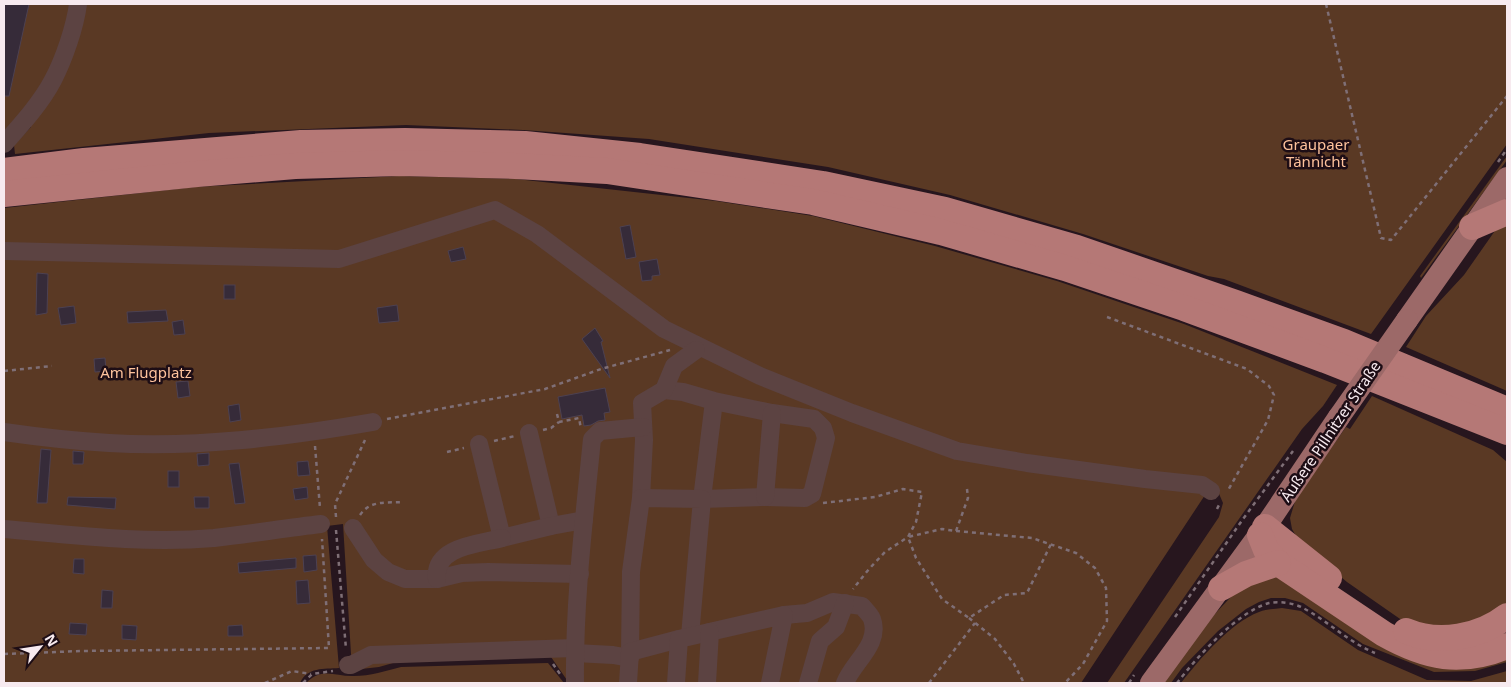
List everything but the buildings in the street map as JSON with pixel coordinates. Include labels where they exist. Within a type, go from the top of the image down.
[{"type":"highway","points":[[4,171],[84,161],[301,143],[405,141],[525,144],[640,156],[823,184],[945,210],[1077,248],[1344,342],[1507,410]]},
{"type":"highway","points":[[4,194],[196,174],[295,166],[400,162],[607,171],[813,202],[941,232],[1065,268],[1202,314],[1326,360],[1507,432]]},
{"type":"highway","points":[[1472,227],[1507,212]]},
{"type":"highway","points":[[1466,416],[1507,449]]},
{"type":"highway","points":[[1262,531],[1266,550],[1278,563],[1384,634],[1420,652],[1461,657],[1478,655],[1507,646]]},
{"type":"highway","points":[[1262,531],[1288,544],[1346,593],[1383,618],[1412,633],[1445,638],[1465,635],[1485,629],[1507,616]]},
{"type":"highway","points":[[1221,588],[1246,574],[1278,563]]},
{"type":"main road","name":"Äußere Pillnitzer Straße","points":[[1145,676],[1221,588],[1507,178]]},
{"type":"street","points":[[7,141],[40,100],[53,80],[68,43],[78,4]]},
{"type":"street","points":[[4,250],[339,259],[495,210],[536,234],[664,329],[692,345],[760,376],[852,413],[957,451],[1027,463],[1202,485],[1219,496]]},
{"type":"street","points":[[664,390],[674,366],[692,345]]},
{"type":"street","points":[[628,683],[631,572],[640,498],[643,427],[642,403],[664,390],[684,392],[714,401],[772,413],[814,419],[823,428],[826,438],[812,494],[805,498],[640,498]]},
{"type":"street","points":[[676,683],[684,638],[714,401]]},
{"type":"street","points":[[765,497],[772,413]]},
{"type":"street","points":[[4,432],[110,444],[173,444],[221,442],[314,432],[374,422]]},
{"type":"street","points":[[575,683],[574,650],[592,439],[600,431],[643,427]]},
{"type":"street","points":[[529,433],[551,526]]},
{"type":"street","points":[[479,444],[502,538]]},
{"type":"street","points":[[437,579],[436,573],[440,560],[458,548],[584,520]]},
{"type":"street","points":[[4,529],[91,537],[153,539],[214,538],[321,524]]},
{"type":"street","points":[[353,528],[374,560],[388,572],[405,578],[437,579],[462,573],[488,572],[580,574]]},
{"type":"street","points":[[344,668],[371,655],[574,650],[613,655],[630,655],[684,638],[784,615],[807,614],[833,602],[862,606],[872,618],[874,628],[870,644],[861,659],[853,666],[845,683]]},
{"type":"street","points":[[808,683],[820,642],[836,627],[845,603]]},
{"type":"street","points":[[770,683],[784,615]]},
{"type":"street","points":[[707,683],[710,632]]},
{"type":"path","points":[[1326,4],[1381,238],[1391,240],[1507,96]]},
{"type":"path","points":[[1107,317],[1247,369],[1269,386],[1274,395],[1268,420],[1219,496],[1217,509]]},
{"type":"path","points":[[374,422],[545,389],[601,369],[687,344],[692,345]]},
{"type":"path","points":[[4,371],[52,366]]},
{"type":"path","points":[[557,414],[559,422]]},
{"type":"path","points":[[448,452],[551,428],[559,422],[579,418],[581,429],[595,436]]},
{"type":"path","points":[[1175,617],[1296,447]]},
{"type":"path","points":[[956,530],[968,498],[967,488]]},
{"type":"path","points":[[805,498],[819,503],[875,497],[903,490],[922,492],[916,522],[908,537],[916,558],[942,599],[995,639],[1014,664],[1024,683]]},
{"type":"path","points":[[353,528],[366,507],[376,504],[404,502]]},
{"type":"path","points":[[845,603],[857,582],[885,552],[908,537],[942,529],[1032,538],[1076,552],[1095,568],[1106,588],[1107,621],[1083,664],[1065,683]]},
{"type":"path","points":[[969,618],[1004,596],[1027,593],[1051,544]]},
{"type":"path","points":[[1177,683],[1220,636],[1247,613],[1271,602],[1302,607],[1361,648],[1379,655]]},
{"type":"path","points":[[929,683],[976,623]]},
{"type":"path","points":[[4,654],[81,651],[329,648]]},
{"type":"path","points":[[265,683],[292,672],[312,674],[344,668]]},
{"type":"path","points":[[303,683],[312,674]]},
{"type":"path","points":[[1129,683],[1145,676]]},
{"type":"green space","points":[[4,4],[74,4],[49,76],[4,134]]},
{"type":"green space","name":"Graupaer Tännicht","points":[[86,4],[1507,4],[1507,144],[1371,334],[1224,279],[1208,276],[1083,234],[950,195],[828,167],[649,139],[523,130],[406,125],[209,133],[15,154],[14,145],[31,127],[29,126]]},
{"type":"green space","points":[[1507,156],[1507,160],[1421,278],[1420,276]]},
{"type":"green space","name":"Am Flugplatz","points":[[399,176],[516,179],[716,201],[813,216],[935,246],[1057,281],[1184,324],[1337,385],[1323,406],[1302,429],[1124,683],[1107,683],[1219,517],[1223,503],[1217,489],[1205,495],[1081,683],[569,683],[551,657],[400,661],[379,667],[352,670],[343,524],[327,526],[339,668],[311,671],[300,683],[4,683],[4,208],[195,187]]},
{"type":"green space","points":[[1507,219],[1507,391],[1406,347],[1426,316],[1464,275],[1499,225]]},
{"type":"green space","points":[[1372,396],[1493,450],[1507,462],[1507,603],[1475,623],[1433,628],[1403,621],[1347,582],[1300,543],[1292,529],[1290,518],[1296,498],[1346,427],[1350,429]]},
{"type":"green space","points":[[1272,573],[1379,639],[1507,652],[1507,662],[1475,671],[1434,672],[1363,644],[1303,603],[1285,598],[1271,598],[1246,609],[1218,631],[1182,668],[1171,683],[1159,683],[1193,637],[1245,582]]},
{"type":"green space","points":[[1282,608],[1301,611],[1358,650],[1427,680],[1471,681],[1507,671],[1507,683],[1181,683],[1206,653],[1237,624],[1259,612]]},
{"type":"green space","points":[[548,663],[564,683],[306,683],[312,678],[323,674],[360,676],[401,667]]}]
